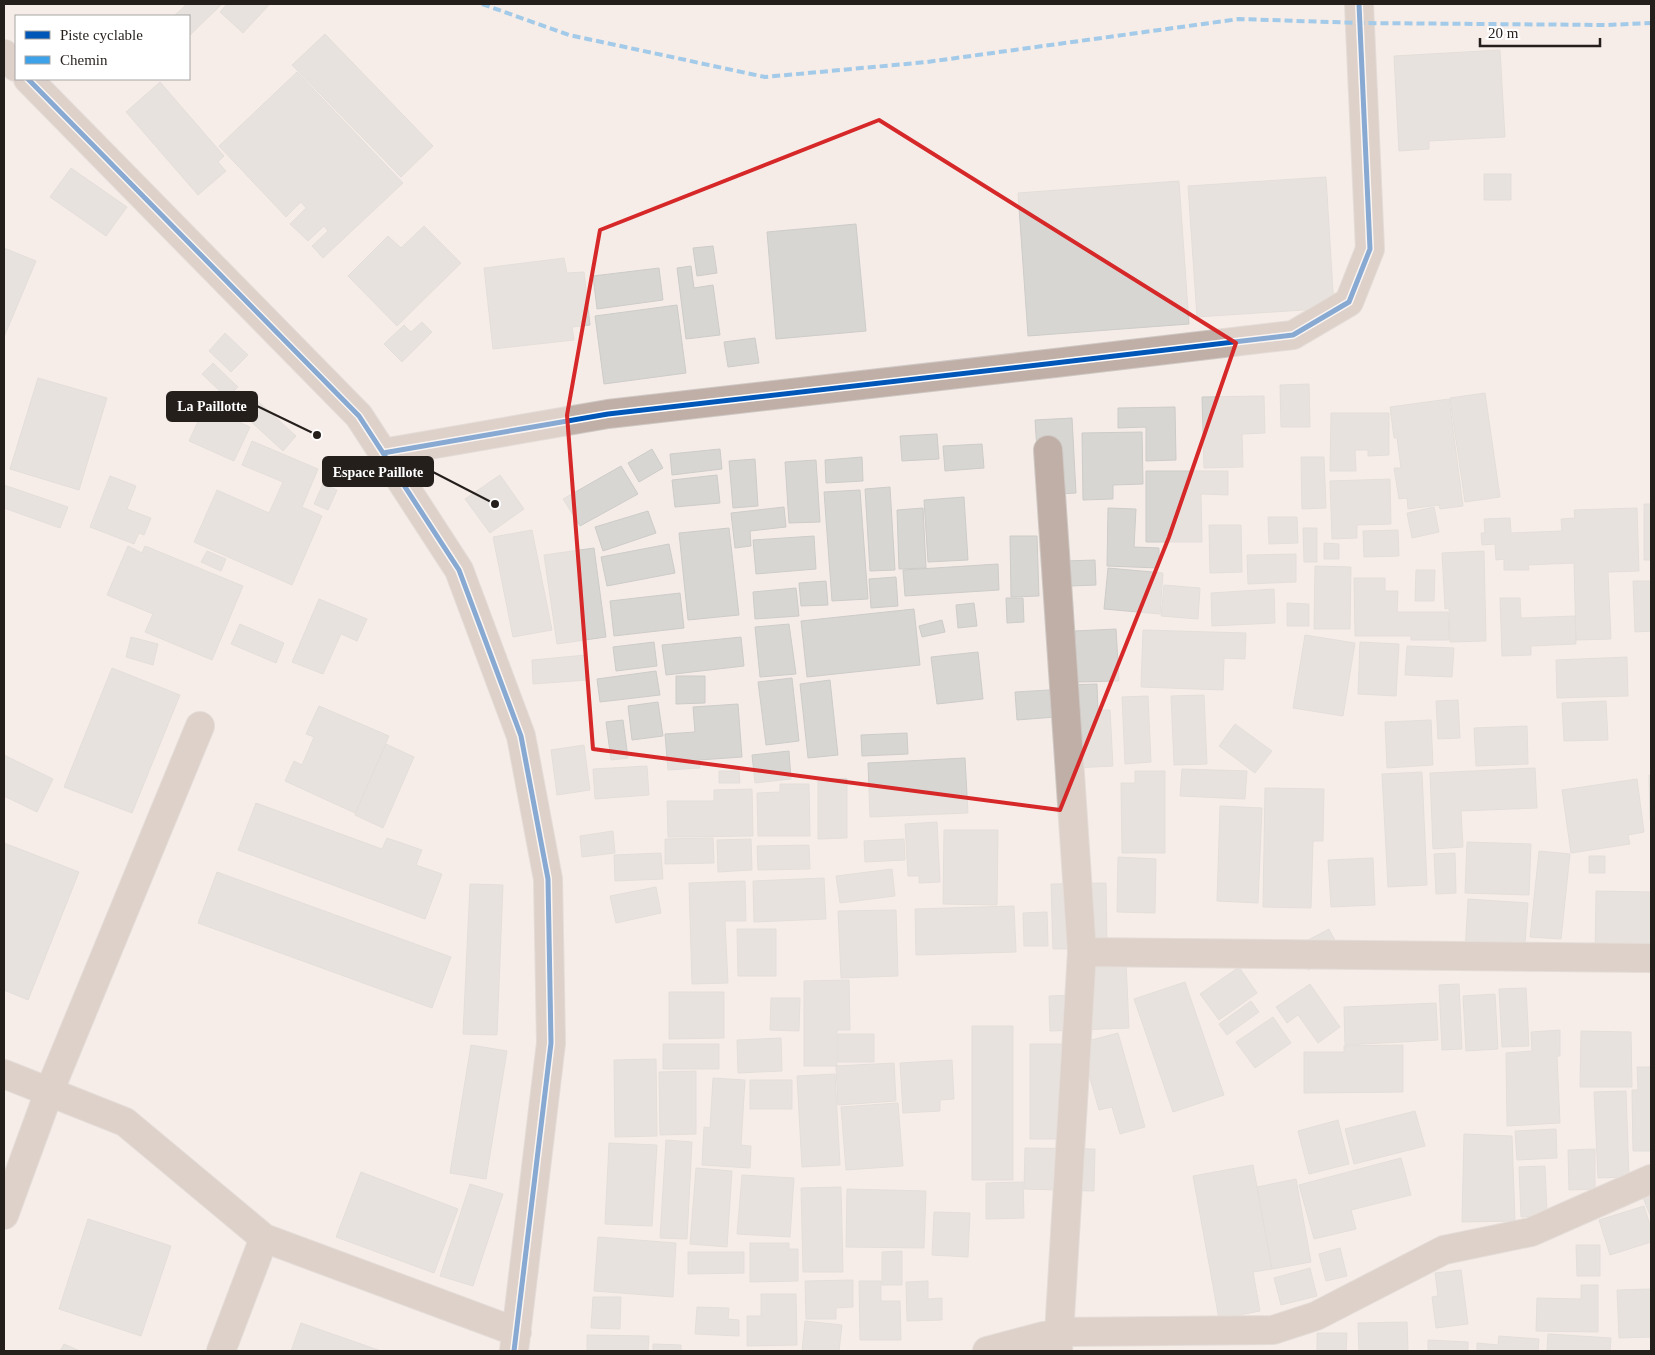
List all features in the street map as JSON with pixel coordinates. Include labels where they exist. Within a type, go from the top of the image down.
[{"type":"street","points":[[383,453],[608,414],[1293,334],[1349,302],[1370,250],[1359,4]]},
{"type":"street","points":[[4,54],[15,66]]},
{"type":"street","points":[[4,1074],[125,1122],[264,1238],[515,1342],[551,1043],[548,879],[521,736],[459,570],[359,416],[29,80]]},
{"type":"street","points":[[1048,450],[1082,952],[1058,1342]]},
{"type":"street","points":[[4,1216],[49,1092],[200,726]]},
{"type":"street","points":[[1082,952],[1651,958]]},
{"type":"street","points":[[987,1351],[1058,1342],[1273,1330],[1316,1316],[1444,1250],[1531,1232],[1651,1179]]},
{"type":"street","points":[[221,1351],[264,1238]]},
{"type":"highlighted area","points":[[879,120],[1236,343],[1169,537],[1060,810],[593,749],[567,415],[600,230]]},
{"type":"building","points":[[187,4],[222,4],[190,35],[190,15],[175,15]]},
{"type":"building","points":[[227,4],[270,4],[243,33],[220,12]]},
{"type":"building","points":[[325,34],[433,146],[401,177],[292,65]]},
{"type":"building","points":[[1500,50],[1505,137],[1429,141],[1429,149],[1399,151],[1394,56]]},
{"type":"building","points":[[297,72],[403,183],[323,258],[312,246],[328,231],[324,226],[308,241],[290,224],[306,208],[301,202],[286,217],[219,146]]},
{"type":"building","points":[[160,82],[224,156],[218,162],[226,171],[198,195],[126,112]]},
{"type":"building","points":[[71,168],[127,207],[106,236],[50,197]]},
{"type":"building","points":[[1484,174],[1511,174],[1511,200],[1484,200]]},
{"type":"building","points":[[1326,177],[1334,308],[1197,317],[1188,186]]},
{"type":"building","points":[[1179,181],[1189,324],[1028,336],[1018,193]]},
{"type":"building","points":[[856,224],[866,331],[776,339],[767,232]]},
{"type":"building","points":[[424,226],[461,263],[397,326],[348,276],[388,236],[401,248]]},
{"type":"building","points":[[713,246],[717,273],[697,276],[693,248]]},
{"type":"building","points":[[4,248],[36,261],[4,337]]},
{"type":"building","points":[[564,258],[567,273],[584,272],[590,325],[572,327],[574,340],[493,349],[484,268]]},
{"type":"building","points":[[691,266],[694,288],[713,285],[720,335],[686,339],[677,268]]},
{"type":"building","points":[[659,268],[663,300],[597,309],[593,276]]},
{"type":"building","points":[[677,305],[686,373],[604,384],[595,316]]},
{"type":"building","points":[[422,322],[432,332],[402,362],[384,344],[404,325],[411,332]]},
{"type":"building","points":[[225,333],[248,355],[231,372],[209,351]]},
{"type":"building","points":[[755,338],[759,363],[728,367],[724,342]]},
{"type":"building","points":[[213,363],[238,387],[227,398],[202,374]]},
{"type":"building","points":[[38,378],[107,398],[79,490],[10,469]]},
{"type":"building","points":[[1309,384],[1310,427],[1281,427],[1280,385]]},
{"type":"building","points":[[249,393],[296,436],[283,451],[235,407]]},
{"type":"building","points":[[1485,393],[1500,497],[1465,502],[1450,398]]},
{"type":"building","points":[[1264,396],[1265,433],[1242,434],[1243,467],[1204,468],[1202,397]]},
{"type":"building","points":[[1449,399],[1463,506],[1440,509],[1439,505],[1408,509],[1407,498],[1399,499],[1394,468],[1401,468],[1397,438],[1394,438],[1390,407]]},
{"type":"building","points":[[205,406],[250,427],[234,461],[189,441]]},
{"type":"building","points":[[1175,407],[1176,460],[1146,461],[1146,427],[1118,428],[1118,408]]},
{"type":"building","points":[[1331,413],[1389,413],[1389,455],[1368,456],[1368,450],[1355,450],[1356,471],[1330,471]]},
{"type":"building","points":[[1072,418],[1076,493],[1040,495],[1035,420]]},
{"type":"building","points":[[1142,432],[1143,484],[1113,485],[1113,499],[1083,500],[1082,433]]},
{"type":"building","points":[[937,434],[939,459],[902,461],[900,436]]},
{"type":"building","points":[[252,441],[318,469],[302,507],[322,516],[292,585],[194,542],[217,490],[269,513],[283,482],[242,465]]},
{"type":"building","points":[[982,444],[984,468],[945,471],[943,446]]},
{"type":"building","points":[[652,449],[663,468],[639,482],[628,463]]},
{"type":"building","points":[[720,449],[722,469],[672,475],[670,454]]},
{"type":"building","points":[[862,457],[863,481],[826,483],[825,460]]},
{"type":"building","points":[[1301,457],[1324,457],[1326,508],[1302,509]]},
{"type":"building","points":[[755,459],[758,506],[733,508],[729,461]]},
{"type":"building","points":[[816,460],[820,522],[789,523],[785,462]]},
{"type":"building","points":[[621,466],[638,494],[580,526],[563,499]]},
{"type":"building","points":[[1146,471],[1228,471],[1228,495],[1201,494],[1202,542],[1146,542]]},
{"type":"building","points":[[500,475],[524,509],[490,533],[465,499]]},
{"type":"building","points":[[717,475],[720,503],[675,507],[672,480]]},
{"type":"building","points":[[110,476],[136,486],[127,509],[151,518],[144,535],[139,533],[134,544],[90,527]]},
{"type":"building","points":[[1390,479],[1391,524],[1357,525],[1357,538],[1332,539],[1330,481]]},
{"type":"building","points":[[323,484],[337,490],[328,510],[314,504]]},
{"type":"building","points":[[4,485],[68,507],[60,528],[4,508]]},
{"type":"building","points":[[890,487],[895,570],[870,571],[865,489]]},
{"type":"building","points":[[860,490],[868,599],[832,601],[824,492]]},
{"type":"building","points":[[964,497],[968,560],[928,562],[924,500]]},
{"type":"building","points":[[1644,504],[1651,504],[1651,560],[1644,560]]},
{"type":"building","points":[[784,507],[786,527],[750,531],[751,546],[735,548],[731,513]]},
{"type":"building","points":[[1434,507],[1439,532],[1412,538],[1407,513]]},
{"type":"building","points":[[923,508],[926,568],[899,569],[897,510]]},
{"type":"building","points":[[1108,508],[1136,509],[1134,547],[1159,548],[1159,568],[1107,566]]},
{"type":"building","points":[[1637,508],[1639,571],[1608,572],[1611,639],[1576,640],[1574,563],[1528,565],[1529,570],[1504,570],[1504,559],[1496,560],[1495,544],[1482,545],[1481,533],[1485,533],[1484,519],[1510,518],[1511,533],[1562,531],[1561,519],[1575,518],[1574,510]]},
{"type":"building","points":[[648,511],[656,533],[603,551],[595,527]]},
{"type":"building","points":[[1268,517],[1297,517],[1298,543],[1269,544]]},
{"type":"building","points":[[1209,525],[1241,525],[1242,572],[1210,573]]},
{"type":"building","points":[[729,528],[739,615],[688,620],[679,533]]},
{"type":"building","points":[[1303,528],[1317,528],[1317,562],[1304,562]]},
{"type":"building","points":[[532,530],[552,630],[513,637],[493,537]]},
{"type":"building","points":[[1398,530],[1399,556],[1364,557],[1363,531]]},
{"type":"building","points":[[814,536],[816,569],[756,574],[753,540]]},
{"type":"building","points":[[1010,536],[1037,536],[1039,596],[1011,597]]},
{"type":"building","points":[[1324,543],[1339,544],[1339,559],[1324,559]]},
{"type":"building","points":[[669,544],[675,573],[607,586],[601,557]]},
{"type":"building","points":[[128,546],[142,553],[145,546],[243,586],[212,660],[145,632],[153,614],[107,595]]},
{"type":"building","points":[[594,548],[606,637],[557,644],[544,555]]},
{"type":"building","points":[[207,551],[226,559],[221,571],[201,562]]},
{"type":"building","points":[[1484,551],[1486,641],[1450,642],[1449,608],[1445,609],[1442,553]]},
{"type":"building","points":[[1296,554],[1296,582],[1248,584],[1247,555]]},
{"type":"building","points":[[1095,560],[1096,585],[1045,587],[1065,561]]},
{"type":"building","points":[[998,564],[999,590],[905,596],[903,570]]},
{"type":"building","points":[[1315,566],[1351,567],[1350,629],[1314,629]]},
{"type":"building","points":[[1108,568],[1163,573],[1160,614],[1104,609]]},
{"type":"building","points":[[1416,570],[1435,570],[1434,601],[1415,601]]},
{"type":"building","points":[[896,577],[898,606],[871,608],[869,579]]},
{"type":"building","points":[[1354,578],[1385,578],[1385,591],[1398,591],[1397,612],[1448,612],[1449,640],[1411,640],[1411,636],[1355,636]]},
{"type":"building","points":[[826,581],[828,605],[801,606],[799,583]]},
{"type":"building","points":[[1633,581],[1651,581],[1651,631],[1635,632]]},
{"type":"building","points":[[1164,585],[1200,588],[1198,619],[1161,616]]},
{"type":"building","points":[[796,588],[799,616],[755,619],[753,592]]},
{"type":"building","points":[[1274,589],[1275,623],[1212,626],[1211,593]]},
{"type":"building","points":[[680,593],[684,628],[614,636],[610,601]]},
{"type":"building","points":[[1006,598],[1023,598],[1024,622],[1007,623]]},
{"type":"building","points":[[1500,598],[1520,598],[1521,618],[1575,616],[1576,644],[1531,646],[1531,655],[1502,656]]},
{"type":"building","points":[[319,599],[367,619],[357,641],[341,634],[323,674],[292,662]]},
{"type":"building","points":[[974,603],[977,626],[958,628],[956,605]]},
{"type":"building","points":[[1287,603],[1309,604],[1309,626],[1287,626]]},
{"type":"building","points":[[914,609],[920,665],[807,677],[801,621]]},
{"type":"building","points":[[942,620],[945,632],[922,637],[919,626]]},
{"type":"building","points":[[240,624],[284,643],[276,663],[231,644]]},
{"type":"building","points":[[789,624],[796,674],[760,677],[755,627]]},
{"type":"building","points":[[1116,629],[1119,681],[1077,682],[1075,631]]},
{"type":"building","points":[[1143,630],[1246,633],[1245,659],[1224,658],[1223,690],[1141,687]]},
{"type":"building","points":[[1305,635],[1355,643],[1343,716],[1293,708]]},
{"type":"building","points":[[131,637],[158,644],[153,665],[126,657]]},
{"type":"building","points":[[741,637],[744,666],[666,675],[662,645]]},
{"type":"building","points":[[654,642],[657,666],[616,671],[613,647]]},
{"type":"building","points":[[1360,642],[1399,644],[1396,696],[1358,694]]},
{"type":"building","points":[[1407,646],[1454,648],[1452,677],[1405,675]]},
{"type":"building","points":[[978,652],[983,699],[937,704],[931,657]]},
{"type":"building","points":[[586,655],[588,680],[533,684],[532,660]]},
{"type":"building","points":[[1627,657],[1628,696],[1557,698],[1556,660]]},
{"type":"building","points":[[112,668],[180,695],[132,813],[64,787]]},
{"type":"building","points":[[656,671],[660,695],[600,702],[597,679]]},
{"type":"building","points":[[676,676],[705,676],[705,703],[676,704]]},
{"type":"building","points":[[792,678],[799,741],[766,745],[758,682]]},
{"type":"building","points":[[830,680],[838,755],[808,758],[800,684]]},
{"type":"building","points":[[1097,684],[1098,710],[1110,710],[1113,766],[1073,768],[1070,685]]},
{"type":"building","points":[[1066,689],[1068,716],[1017,720],[1015,692]]},
{"type":"building","points":[[1204,695],[1207,764],[1174,765],[1171,696]]},
{"type":"building","points":[[1148,696],[1151,762],[1125,764],[1122,697]]},
{"type":"building","points":[[1458,700],[1460,738],[1438,739],[1436,701]]},
{"type":"building","points":[[1606,701],[1608,740],[1564,741],[1562,703]]},
{"type":"building","points":[[658,702],[663,736],[632,740],[628,706]]},
{"type":"building","points":[[738,704],[742,757],[699,760],[700,768],[668,770],[665,734],[695,732],[693,707]]},
{"type":"building","points":[[319,706],[389,736],[355,813],[285,781],[294,761],[302,765],[314,737],[306,734]]},
{"type":"building","points":[[623,720],[628,758],[611,760],[606,722]]},
{"type":"building","points":[[1431,720],[1433,765],[1387,768],[1385,722]]},
{"type":"building","points":[[1235,724],[1272,751],[1255,773],[1219,746]]},
{"type":"building","points":[[1527,726],[1528,764],[1476,766],[1474,728]]},
{"type":"building","points":[[907,733],[908,754],[862,756],[861,735]]},
{"type":"building","points":[[386,744],[414,757],[383,828],[355,815]]},
{"type":"building","points":[[584,745],[590,790],[557,795],[551,750]]},
{"type":"building","points":[[789,751],[791,779],[755,783],[752,755]]},
{"type":"building","points":[[4,755],[53,779],[37,812],[4,796]]},
{"type":"building","points":[[965,758],[968,813],[870,817],[868,763]]},
{"type":"building","points":[[647,766],[649,795],[595,799],[593,769]]},
{"type":"building","points":[[1535,768],[1537,808],[1461,811],[1463,847],[1433,849],[1430,773]]},
{"type":"building","points":[[1182,769],[1247,771],[1245,799],[1180,796]]},
{"type":"building","points":[[719,771],[739,771],[740,783],[719,783]]},
{"type":"building","points":[[1135,771],[1165,771],[1165,853],[1122,853],[1121,783],[1135,783]]},
{"type":"building","points":[[1422,772],[1427,885],[1388,887],[1382,774]]},
{"type":"building","points":[[1649,775],[1651,775],[1651,820],[1650,820]]},
{"type":"building","points":[[818,779],[847,779],[847,838],[818,839]]},
{"type":"building","points":[[1637,779],[1644,832],[1628,835],[1630,844],[1571,853],[1562,790]]},
{"type":"building","points":[[780,784],[809,784],[810,836],[758,836],[757,793],[780,792]]},
{"type":"building","points":[[1265,788],[1324,789],[1323,841],[1313,841],[1311,908],[1263,907]]},
{"type":"building","points":[[752,789],[753,836],[668,837],[667,801],[714,801],[714,790]]},
{"type":"building","points":[[256,803],[382,849],[387,838],[422,850],[416,865],[442,874],[425,919],[238,850]]},
{"type":"building","points":[[1220,806],[1262,808],[1258,903],[1217,901]]},
{"type":"building","points":[[937,822],[940,882],[919,883],[919,876],[908,876],[905,824]]},
{"type":"building","points":[[944,830],[998,830],[997,905],[943,904]]},
{"type":"building","points":[[613,831],[615,853],[582,857],[580,836]]},
{"type":"building","points":[[713,838],[714,863],[665,864],[665,839]]},
{"type":"building","points":[[751,839],[752,870],[718,872],[717,840]]},
{"type":"building","points":[[904,839],[905,860],[865,862],[864,841]]},
{"type":"building","points":[[1467,842],[1531,844],[1529,895],[1465,893]]},
{"type":"building","points":[[4,843],[79,872],[28,1000],[4,990]]},
{"type":"building","points":[[809,845],[810,869],[758,870],[757,846]]},
{"type":"building","points":[[1539,851],[1570,854],[1561,939],[1530,937]]},
{"type":"building","points":[[661,853],[663,879],[615,881],[614,855]]},
{"type":"building","points":[[1455,853],[1456,893],[1436,894],[1434,854]]},
{"type":"building","points":[[1589,856],[1605,856],[1605,873],[1589,873]]},
{"type":"building","points":[[1118,857],[1156,859],[1155,913],[1117,912]]},
{"type":"building","points":[[1373,858],[1375,905],[1331,907],[1328,860]]},
{"type":"building","points":[[892,869],[895,896],[840,903],[836,876]]},
{"type":"building","points":[[217,872],[451,957],[432,1008],[198,923]]},
{"type":"building","points":[[824,878],[826,919],[754,922],[753,881]]},
{"type":"building","points":[[745,881],[746,921],[725,921],[728,983],[692,984],[689,883]]},
{"type":"building","points":[[1106,883],[1107,948],[1053,949],[1051,884]]},
{"type":"building","points":[[470,884],[503,885],[497,1035],[463,1034]]},
{"type":"building","points":[[656,887],[661,913],[616,923],[610,896]]},
{"type":"building","points":[[1596,891],[1651,892],[1651,962],[1595,961]]},
{"type":"building","points":[[1468,899],[1528,903],[1524,957],[1465,953]]},
{"type":"building","points":[[1014,906],[1016,952],[916,955],[915,909]]},
{"type":"building","points":[[896,910],[898,976],[841,978],[838,911]]},
{"type":"building","points":[[1047,912],[1048,946],[1024,946],[1023,913]]},
{"type":"building","points":[[737,929],[776,929],[776,976],[738,976]]},
{"type":"building","points":[[1329,929],[1341,952],[1308,970],[1295,947]]},
{"type":"building","points":[[1126,961],[1129,1028],[1050,1031],[1049,996],[1080,995],[1079,962]]},
{"type":"building","points":[[1239,967],[1257,993],[1219,1020],[1200,994]]},
{"type":"building","points":[[849,980],[850,1030],[837,1030],[837,1066],[804,1066],[804,981]]},
{"type":"building","points":[[1185,982],[1224,1095],[1173,1112],[1134,999]]},
{"type":"building","points":[[1310,984],[1340,1027],[1318,1043],[1298,1015],[1287,1023],[1276,1007]]},
{"type":"building","points":[[1459,984],[1462,1049],[1442,1050],[1439,985]]},
{"type":"building","points":[[1526,988],[1529,1046],[1502,1047],[1499,989]]},
{"type":"building","points":[[669,992],[724,992],[724,1038],[669,1039]]},
{"type":"building","points":[[1495,994],[1498,1049],[1466,1051],[1463,996]]},
{"type":"building","points":[[771,998],[800,998],[799,1031],[770,1030]]},
{"type":"building","points":[[1251,1001],[1259,1012],[1227,1035],[1219,1024]]},
{"type":"building","points":[[1436,1003],[1438,1040],[1345,1045],[1344,1007]]},
{"type":"building","points":[[1273,1017],[1291,1043],[1255,1068],[1236,1042]]},
{"type":"building","points":[[972,1026],[1013,1026],[1013,1180],[972,1180]]},
{"type":"building","points":[[1560,1030],[1560,1056],[1557,1056],[1560,1123],[1507,1126],[1506,1053],[1532,1051],[1531,1032]]},
{"type":"building","points":[[1581,1031],[1631,1032],[1632,1087],[1580,1087]]},
{"type":"building","points":[[1118,1033],[1145,1127],[1120,1134],[1112,1107],[1099,1110],[1080,1043]]},
{"type":"building","points":[[838,1034],[874,1034],[874,1062],[838,1062]]},
{"type":"building","points":[[781,1038],[782,1071],[738,1073],[737,1040]]},
{"type":"building","points":[[663,1044],[719,1044],[719,1069],[663,1069]]},
{"type":"building","points":[[1030,1044],[1071,1044],[1071,1139],[1030,1139]]},
{"type":"building","points":[[471,1045],[507,1051],[486,1179],[450,1173]]},
{"type":"building","points":[[1403,1045],[1403,1092],[1304,1093],[1304,1052],[1344,1052],[1344,1046]]},
{"type":"building","points":[[656,1059],[657,1136],[615,1137],[614,1060]]},
{"type":"building","points":[[952,1060],[954,1099],[940,1100],[940,1111],[903,1113],[900,1063]]},
{"type":"building","points":[[894,1063],[896,1101],[838,1105],[836,1066]]},
{"type":"building","points":[[1637,1067],[1651,1067],[1651,1151],[1633,1151],[1632,1090],[1638,1090]]},
{"type":"building","points":[[696,1071],[696,1134],[660,1135],[659,1072]]},
{"type":"building","points":[[835,1074],[840,1165],[802,1167],[797,1076]]},
{"type":"building","points":[[713,1078],[745,1080],[741,1145],[751,1146],[750,1168],[702,1165],[704,1127],[710,1128]]},
{"type":"building","points":[[750,1080],[792,1080],[792,1109],[750,1109]]},
{"type":"building","points":[[1626,1091],[1629,1177],[1598,1178],[1594,1092]]},
{"type":"building","points":[[898,1103],[903,1166],[846,1170],[841,1107]]},
{"type":"building","points":[[1415,1111],[1425,1146],[1354,1164],[1345,1129]]},
{"type":"building","points":[[1338,1120],[1349,1164],[1309,1174],[1298,1131]]},
{"type":"building","points":[[1556,1129],[1557,1158],[1517,1160],[1515,1131]]},
{"type":"building","points":[[1464,1134],[1512,1136],[1515,1221],[1462,1222]]},
{"type":"building","points":[[666,1140],[692,1142],[687,1239],[660,1238]]},
{"type":"building","points":[[609,1143],[657,1145],[652,1226],[605,1224]]},
{"type":"building","points":[[1025,1148],[1095,1149],[1094,1191],[1024,1189]]},
{"type":"building","points":[[1595,1149],[1595,1189],[1569,1190],[1568,1150]]},
{"type":"building","points":[[1401,1158],[1411,1195],[1351,1210],[1356,1229],[1314,1239],[1299,1185]]},
{"type":"building","points":[[1253,1165],[1272,1269],[1253,1272],[1260,1311],[1219,1319],[1193,1176]]},
{"type":"building","points":[[1545,1166],[1547,1215],[1521,1217],[1519,1167]]},
{"type":"building","points":[[696,1168],[732,1171],[727,1247],[690,1244]]},
{"type":"building","points":[[361,1172],[458,1209],[434,1273],[336,1237]]},
{"type":"building","points":[[742,1175],[794,1178],[790,1237],[737,1234]]},
{"type":"building","points":[[1296,1179],[1311,1262],[1272,1269],[1257,1187]]},
{"type":"building","points":[[1023,1182],[1024,1218],[986,1219],[986,1183]]},
{"type":"building","points":[[470,1184],[503,1194],[473,1286],[440,1276]]},
{"type":"building","points":[[841,1187],[843,1272],[803,1272],[801,1188]]},
{"type":"building","points":[[847,1189],[926,1191],[924,1248],[846,1247]]},
{"type":"building","points":[[1651,1189],[1651,1217],[1641,1193]]},
{"type":"building","points":[[1644,1206],[1651,1228],[1651,1242],[1610,1255],[1599,1220]]},
{"type":"building","points":[[934,1212],[970,1213],[968,1257],[932,1255]]},
{"type":"building","points":[[88,1219],[171,1246],[141,1336],[59,1309]]},
{"type":"building","points":[[598,1237],[676,1243],[673,1297],[594,1291]]},
{"type":"building","points":[[750,1243],[789,1243],[789,1249],[798,1249],[798,1281],[750,1282]]},
{"type":"building","points":[[1576,1245],[1600,1245],[1600,1276],[1577,1276]]},
{"type":"building","points":[[1340,1248],[1347,1276],[1326,1281],[1319,1254]]},
{"type":"building","points":[[902,1251],[902,1285],[882,1285],[882,1252]]},
{"type":"building","points":[[688,1252],[744,1252],[744,1273],[688,1274]]},
{"type":"building","points":[[1310,1268],[1317,1296],[1281,1305],[1274,1278]]},
{"type":"building","points":[[1461,1270],[1468,1324],[1436,1328],[1432,1297],[1438,1296],[1435,1273]]},
{"type":"building","points":[[853,1280],[853,1307],[836,1308],[836,1319],[806,1319],[805,1281]]},
{"type":"building","points":[[859,1281],[881,1281],[881,1301],[900,1301],[901,1340],[860,1340]]},
{"type":"building","points":[[928,1281],[928,1299],[942,1298],[942,1320],[907,1321],[906,1282]]},
{"type":"building","points":[[1581,1285],[1598,1285],[1598,1332],[1536,1331],[1537,1298],[1581,1299]]},
{"type":"building","points":[[1651,1289],[1651,1337],[1619,1338],[1617,1290]]},
{"type":"building","points":[[761,1294],[796,1294],[797,1345],[747,1346],[747,1316],[761,1316]]},
{"type":"building","points":[[593,1297],[621,1297],[620,1329],[591,1328]]},
{"type":"building","points":[[697,1307],[729,1308],[728,1319],[739,1320],[739,1336],[695,1334]]},
{"type":"building","points":[[805,1321],[842,1325],[839,1351],[802,1351]]},
{"type":"building","points":[[1407,1322],[1408,1351],[1359,1351],[1358,1323]]},
{"type":"building","points":[[301,1323],[381,1351],[291,1351]]},
{"type":"building","points":[[1317,1333],[1347,1333],[1346,1351],[1317,1351]]},
{"type":"building","points":[[1548,1334],[1611,1338],[1610,1351],[1547,1351]]},
{"type":"building","points":[[587,1335],[649,1336],[648,1351],[587,1351]]},
{"type":"building","points":[[1499,1336],[1539,1339],[1538,1351],[1477,1351],[1477,1343],[1498,1345]]},
{"type":"building","points":[[1428,1340],[1468,1342],[1468,1351],[1428,1351]]},
{"type":"building","points":[[64,1344],[80,1351],[60,1351]]},
{"type":"building","points":[[653,1344],[681,1345],[681,1351],[653,1351]]},
{"type":"marked path","points":[[482,4],[569,35],[765,77],[927,62],[1239,19],[1360,23],[1607,25],[1651,23]]},
{"type":"cycle path","points":[[383,453],[608,414],[1293,335],[1349,302],[1370,249],[1359,4]]},
{"type":"cycle path","points":[[29,80],[359,416],[459,570],[521,736],[548,879],[551,1043],[514,1351]]},
{"type":"place","name":"La Paillotte","points":[[317,435]]},
{"type":"place","name":"Espace Paillote","points":[[495,504]]}]
